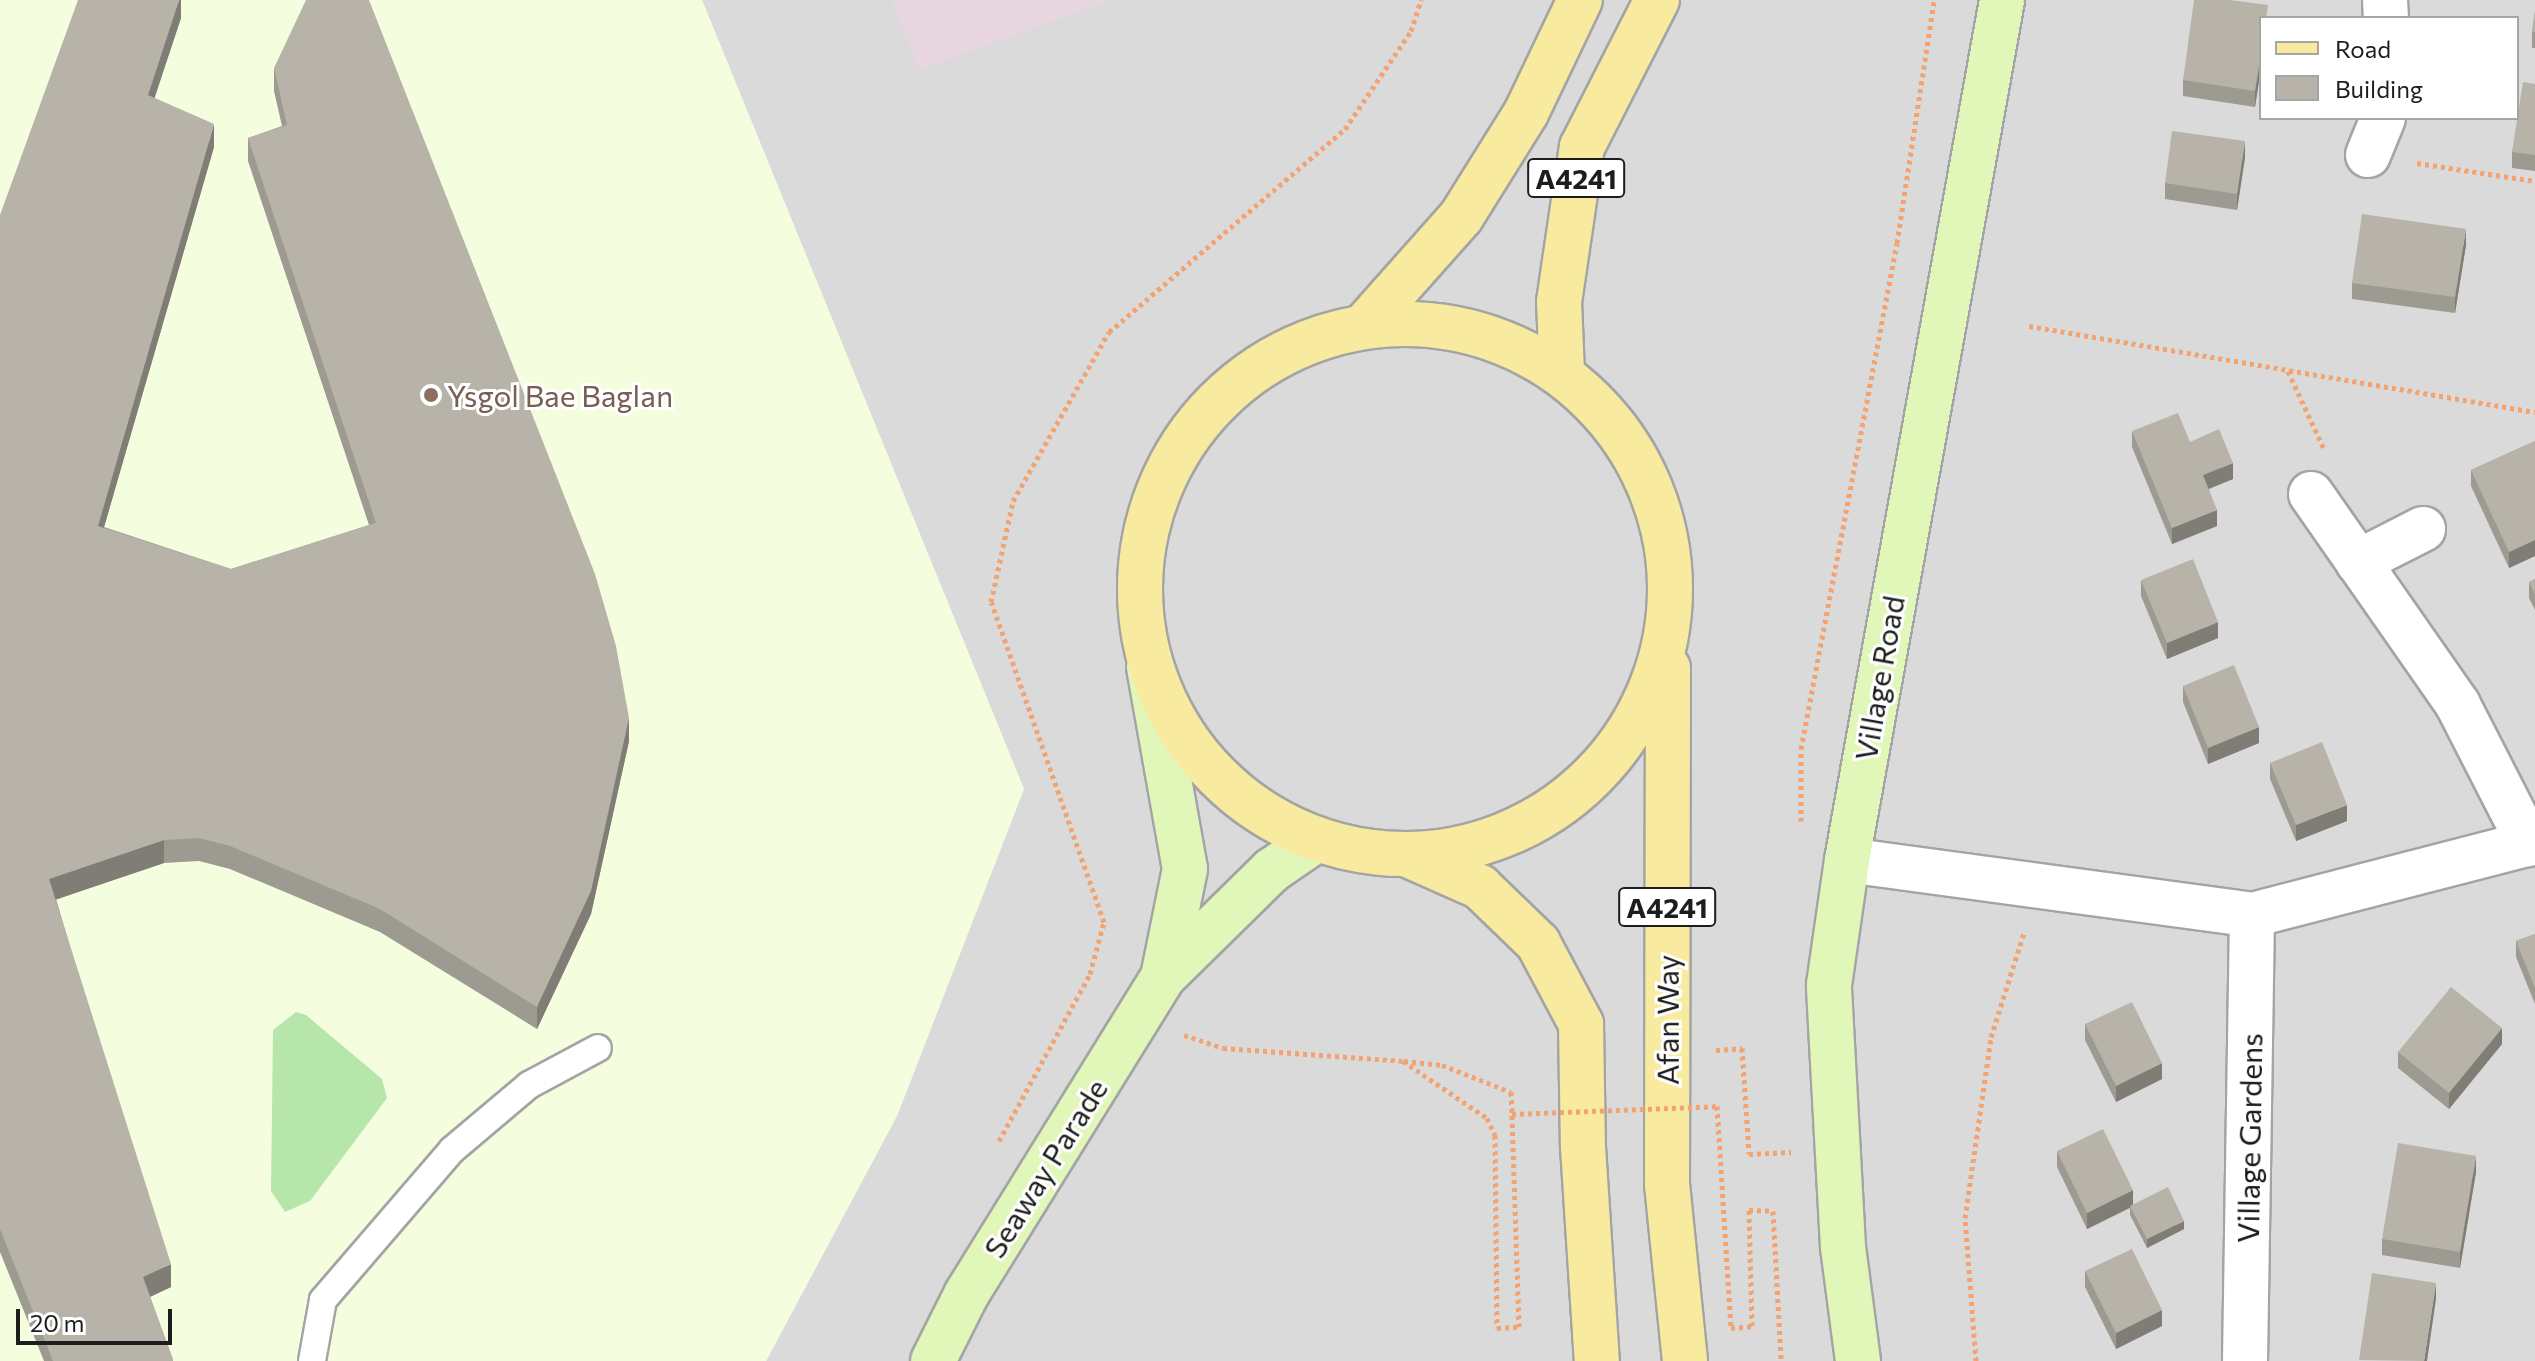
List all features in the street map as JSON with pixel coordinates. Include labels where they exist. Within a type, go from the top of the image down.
[{"type":"main road","name":"A4241","points":[[1365,325],[1461,217],[1526,113],[1580,0]]},
{"type":"main road","name":"A4241","points":[[1562,373],[1559,302],[1582,147],[1657,0]]},
{"type":"main road","name":"A4241","points":[[1434,323],[1501,339],[1562,373],[1615,423],[1652,486],[1671,557],[1669,630],[1648,701],[1596,773],[1551,812],[1483,844],[1410,856],[1362,852],[1316,840],[1243,801],[1186,742],[1149,667],[1138,577],[1158,488],[1206,410],[1278,354],[1365,325],[1434,323]]},
{"type":"main road","name":"Afan Way","points":[[1669,630],[1667,1184],[1685,1361]]},
{"type":"main road","name":"A4241","points":[[1410,856],[1480,887],[1538,943],[1581,1024],[1597,1361]]},
{"type":"street","name":"Village Road","points":[[1858,1361],[1843,1247],[1829,985],[1847,860],[2002,0]]},
{"type":"street","points":[[1847,860],[2252,915],[2532,843],[2458,705],[2311,494]]},
{"type":"street","points":[[2358,562],[2423,529]]},
{"type":"street","name":"Seaway Parade","points":[[1149,667],[1185,869],[1163,977]]},
{"type":"street","name":"Seaway Parade","points":[[933,1361],[966,1295],[1163,977],[1272,870],[1316,840]]},
{"type":"street","name":"Village Gardens","points":[[2245,1361],[2252,915]]},
{"type":"lane","points":[[312,1361],[323,1300],[452,1150],[529,1085],[598,1048]]},
{"type":"path","points":[[993,1153],[1090,974],[1104,922],[991,602],[1013,501],[1109,332],[1345,129],[1411,31],[1421,0]]},
{"type":"path","points":[[2376,137],[2535,181]]},
{"type":"path","points":[[2029,326],[2535,412]]},
{"type":"path","points":[[2287,370],[2334,470],[2311,494]]},
{"type":"path","points":[[1976,1361],[1965,1218],[1991,1037],[2039,886]]},
{"type":"path","points":[[1068,1014],[1162,1057],[1179,1034],[1223,1048],[1403,1061],[1442,1065],[1511,1092],[1519,1327],[1497,1328],[1495,1135],[1487,1118],[1403,1061]]},
{"type":"path","points":[[1715,1050],[1742,1048],[1749,1154],[1803,1152]]},
{"type":"path","points":[[1512,1114],[1717,1106],[1731,1328],[1752,1326],[1749,1210],[1773,1211],[1781,1361]]},
{"type":"shaded area","name":"Ysgol Bae Baglan","points":[[0,0],[702,0],[1024,789],[897,1116],[766,1361],[0,1361]]},
{"type":"shaded area","points":[[702,0],[2535,0],[2535,1361],[766,1361],[897,1116],[1024,789]]},
{"type":"shaded area","points":[[892,0],[1111,0],[919,70]]},
{"type":"green space","points":[[296,1012],[306,1015],[382,1079],[387,1098],[310,1201],[285,1212],[271,1191],[273,1030]]},
{"type":"building","points":[[78,0],[179,0],[148,95],[214,124],[98,526],[231,569],[376,523],[248,138],[287,125],[274,68],[306,0],[369,0],[595,574],[616,646],[629,718],[591,891],[537,1007],[380,909],[230,846],[199,838],[164,840],[49,879],[171,1264],[143,1277],[172,1361],[53,1361],[0,1229],[0,215]]},
{"type":"building","points":[[2194,0],[2230,0],[2268,5],[2266,16],[2259,16],[2259,66],[2255,91],[2183,80]]},
{"type":"building","points":[[2523,82],[2535,84],[2535,155],[2512,152]]},
{"type":"building","points":[[2172,131],[2245,141],[2237,194],[2165,183]]},
{"type":"building","points":[[2362,214],[2466,229],[2455,297],[2352,283]]},
{"type":"building","points":[[2178,413],[2190,442],[2219,429],[2233,463],[2203,475],[2217,510],[2172,528],[2132,431]]},
{"type":"building","points":[[2535,441],[2535,540],[2509,552],[2471,470]]},
{"type":"building","points":[[2193,559],[2218,622],[2167,643],[2141,580]]},
{"type":"building","points":[[2535,579],[2535,594],[2529,582]]},
{"type":"building","points":[[2234,665],[2259,727],[2208,748],[2183,686]]},
{"type":"building","points":[[2322,742],[2347,805],[2296,825],[2270,763]]},
{"type":"building","points":[[2535,934],[2535,988],[2516,941]]},
{"type":"building","points":[[2451,987],[2502,1028],[2449,1093],[2398,1052]]},
{"type":"building","points":[[2132,1002],[2162,1063],[2116,1086],[2085,1024]]},
{"type":"building","points":[[2103,1129],[2133,1190],[2087,1213],[2057,1151]]},
{"type":"building","points":[[2398,1143],[2476,1156],[2460,1252],[2382,1239]]},
{"type":"building","points":[[2168,1187],[2184,1221],[2147,1239],[2130,1206]]},
{"type":"building","points":[[2132,1249],[2162,1310],[2116,1333],[2085,1271]]},
{"type":"building","points":[[2372,1273],[2436,1283],[2424,1361],[2359,1360]]},
{"type":"place","name":"Ysgol Bae Baglan","points":[[431,395]]}]
